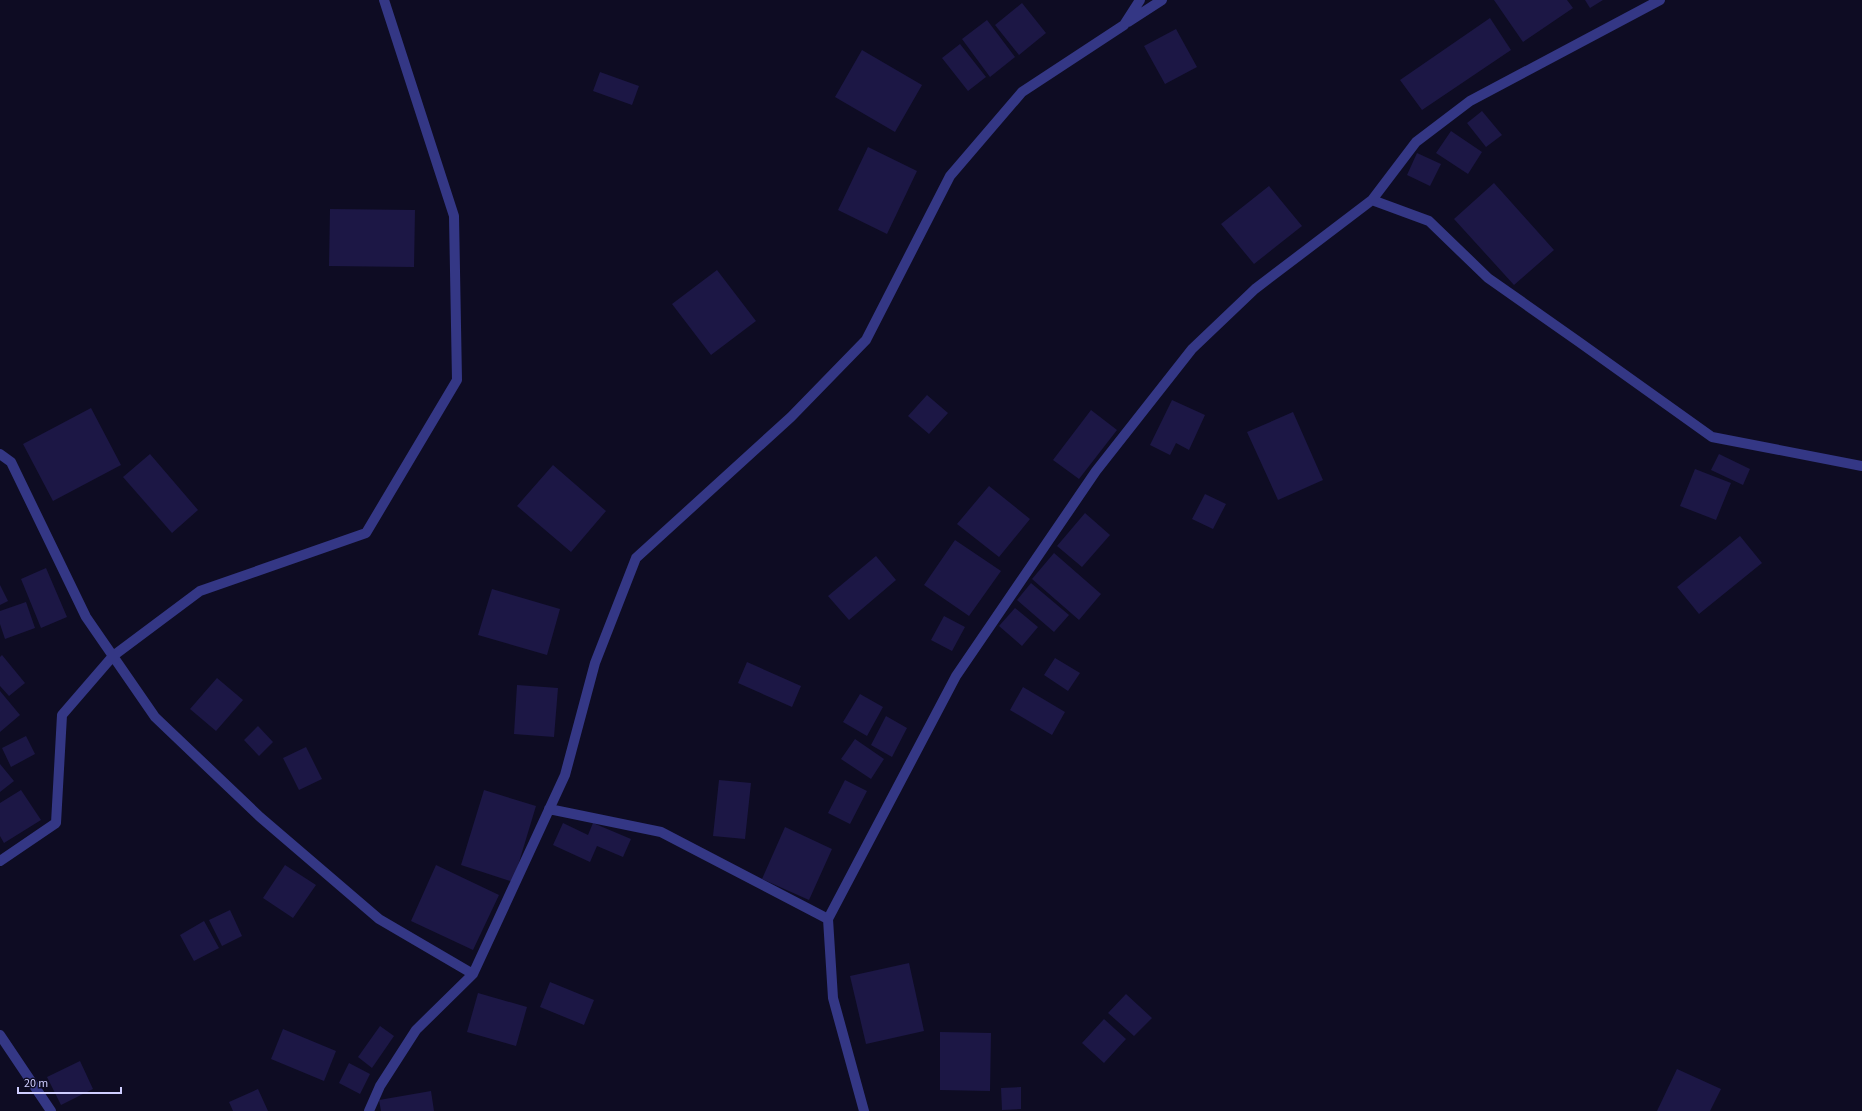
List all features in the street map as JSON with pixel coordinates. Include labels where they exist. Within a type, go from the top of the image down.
[{"type":"street","points":[[0,861],[56,823],[62,714],[113,656],[200,591],[366,533],[457,380],[454,216],[384,0]]},
{"type":"street","points":[[1124,25],[1140,0]]},
{"type":"street","points":[[369,1111],[380,1086],[416,1030],[473,974],[565,775],[595,663],[636,558],[791,417],[866,340],[950,176],[1022,92],[1162,0]]},
{"type":"street","points":[[864,1111],[833,998],[828,919],[956,676],[1096,471],[1192,349],[1255,289],[1372,200],[1416,142],[1470,101],[1660,0]]},
{"type":"street","points":[[1372,200],[1429,221],[1488,278],[1712,437],[1862,466]]},
{"type":"street","points":[[0,454],[11,462],[86,617],[155,717],[260,817],[379,919],[473,974]]},
{"type":"street","points":[[549,809],[661,832],[828,919]]},
{"type":"street","points":[[0,1035],[51,1111]]},
{"type":"building","points":[[1494,0],[1567,0],[1573,8],[1523,42]]},
{"type":"building","points":[[1585,0],[1603,0],[1590,8]]},
{"type":"building","points":[[1022,3],[1046,33],[1019,55],[995,25]]},
{"type":"building","points":[[1490,18],[1511,50],[1422,110],[1400,80]]},
{"type":"building","points":[[987,20],[1015,57],[990,77],[962,39]]},
{"type":"building","points":[[1176,29],[1197,67],[1165,84],[1144,46]]},
{"type":"building","points":[[960,44],[986,77],[968,91],[942,58]]},
{"type":"building","points":[[862,50],[922,85],[895,132],[835,97]]},
{"type":"building","points":[[600,72],[639,86],[632,105],[593,91]]},
{"type":"building","points":[[1482,111],[1502,135],[1486,147],[1467,123]]},
{"type":"building","points":[[1451,131],[1482,152],[1468,174],[1436,153]]},
{"type":"building","points":[[868,147],[917,171],[887,234],[838,210]]},
{"type":"building","points":[[1417,153],[1441,164],[1430,186],[1407,175]]},
{"type":"building","points":[[1494,183],[1554,250],[1514,285],[1454,219]]},
{"type":"building","points":[[1269,186],[1302,226],[1254,264],[1221,224]]},
{"type":"building","points":[[330,209],[415,210],[414,267],[329,266]]},
{"type":"building","points":[[717,270],[756,321],[711,355],[672,304]]},
{"type":"building","points":[[927,395],[948,413],[929,434],[908,416]]},
{"type":"building","points":[[1172,400],[1205,415],[1189,450],[1176,443],[1170,455],[1150,445]]},
{"type":"building","points":[[91,408],[121,465],[53,501],[23,444]]},
{"type":"building","points":[[1091,410],[1117,430],[1079,479],[1053,460]]},
{"type":"building","points":[[1293,412],[1323,480],[1278,500],[1247,432]]},
{"type":"building","points":[[150,454],[198,510],[172,533],[123,477]]},
{"type":"building","points":[[1719,454],[1750,469],[1743,485],[1711,470]]},
{"type":"building","points":[[553,465],[606,511],[571,552],[517,506]]},
{"type":"building","points":[[1695,469],[1731,483],[1716,520],[1680,506]]},
{"type":"building","points":[[989,486],[1030,519],[999,557],[957,524]]},
{"type":"building","points":[[1205,494],[1226,504],[1213,529],[1192,519]]},
{"type":"building","points":[[1085,513],[1110,535],[1082,567],[1057,546]]},
{"type":"building","points":[[1740,536],[1762,563],[1699,614],[1677,587]]},
{"type":"building","points":[[955,540],[1001,571],[969,616],[924,585]]},
{"type":"building","points":[[1054,553],[1101,594],[1079,620],[1032,579]]},
{"type":"building","points":[[876,556],[896,580],[849,620],[828,596]]},
{"type":"building","points":[[46,568],[67,617],[41,628],[21,579]]},
{"type":"building","points":[[1031,583],[1069,615],[1054,632],[1017,600]]},
{"type":"building","points":[[0,585],[8,601],[0,605]]},
{"type":"building","points":[[492,589],[560,609],[547,655],[478,635]]},
{"type":"building","points":[[26,602],[35,628],[5,639],[0,624],[0,611]]},
{"type":"building","points":[[1015,608],[1038,627],[1022,646],[999,626]]},
{"type":"building","points":[[944,616],[965,627],[952,651],[931,640]]},
{"type":"building","points":[[2,655],[25,683],[9,696],[0,686],[0,657]]},
{"type":"building","points":[[1055,658],[1080,673],[1068,691],[1044,675]]},
{"type":"building","points":[[747,662],[801,686],[792,707],[738,683]]},
{"type":"building","points":[[217,678],[243,700],[216,731],[190,709]]},
{"type":"building","points":[[517,685],[558,688],[554,737],[514,734]]},
{"type":"building","points":[[1023,687],[1065,712],[1052,735],[1010,710]]},
{"type":"building","points":[[0,691],[20,715],[0,732]]},
{"type":"building","points":[[860,694],[883,707],[867,736],[843,722]]},
{"type":"building","points":[[886,716],[907,728],[892,757],[871,745]]},
{"type":"building","points":[[258,726],[273,742],[259,756],[244,740]]},
{"type":"building","points":[[26,736],[35,754],[11,767],[2,748]]},
{"type":"building","points":[[855,739],[884,759],[871,779],[841,759]]},
{"type":"building","points":[[306,747],[322,779],[299,790],[283,758]]},
{"type":"building","points":[[0,764],[14,781],[0,792]]},
{"type":"building","points":[[719,780],[751,783],[745,839],[713,836]]},
{"type":"building","points":[[845,780],[867,791],[850,824],[828,813]]},
{"type":"building","points":[[21,790],[41,820],[4,843],[0,836],[0,803]]},
{"type":"building","points":[[484,790],[536,806],[513,882],[461,865]]},
{"type":"building","points":[[563,823],[588,835],[593,823],[631,839],[623,857],[597,846],[590,862],[553,845]]},
{"type":"building","points":[[785,827],[832,849],[809,900],[762,879]]},
{"type":"building","points":[[285,865],[316,885],[293,918],[263,898]]},
{"type":"building","points":[[436,865],[499,895],[473,950],[411,921]]},
{"type":"building","points":[[230,910],[242,936],[222,946],[209,920]]},
{"type":"building","points":[[204,921],[219,948],[194,961],[180,935]]},
{"type":"building","points":[[909,963],[924,1031],[866,1044],[850,976]]},
{"type":"building","points":[[550,982],[594,1000],[584,1025],[540,1007]]},
{"type":"building","points":[[478,993],[527,1007],[516,1046],[467,1032]]},
{"type":"building","points":[[1126,994],[1152,1018],[1134,1036],[1108,1013]]},
{"type":"building","points":[[1104,1019],[1126,1039],[1104,1063],[1082,1043]]},
{"type":"building","points":[[380,1026],[394,1036],[372,1068],[358,1057]]},
{"type":"building","points":[[283,1029],[336,1051],[324,1081],[271,1059]]},
{"type":"building","points":[[940,1032],[991,1033],[990,1091],[940,1090]]},
{"type":"building","points":[[80,1061],[93,1089],[61,1105],[47,1077]]},
{"type":"building","points":[[349,1063],[370,1074],[360,1094],[339,1083]]},
{"type":"building","points":[[1677,1069],[1721,1089],[1710,1111],[1657,1111]]},
{"type":"building","points":[[1021,1087],[1021,1109],[1002,1110],[1001,1088]]},
{"type":"building","points":[[258,1089],[268,1111],[233,1111],[229,1102]]},
{"type":"building","points":[[431,1091],[434,1111],[381,1111],[379,1100]]}]
